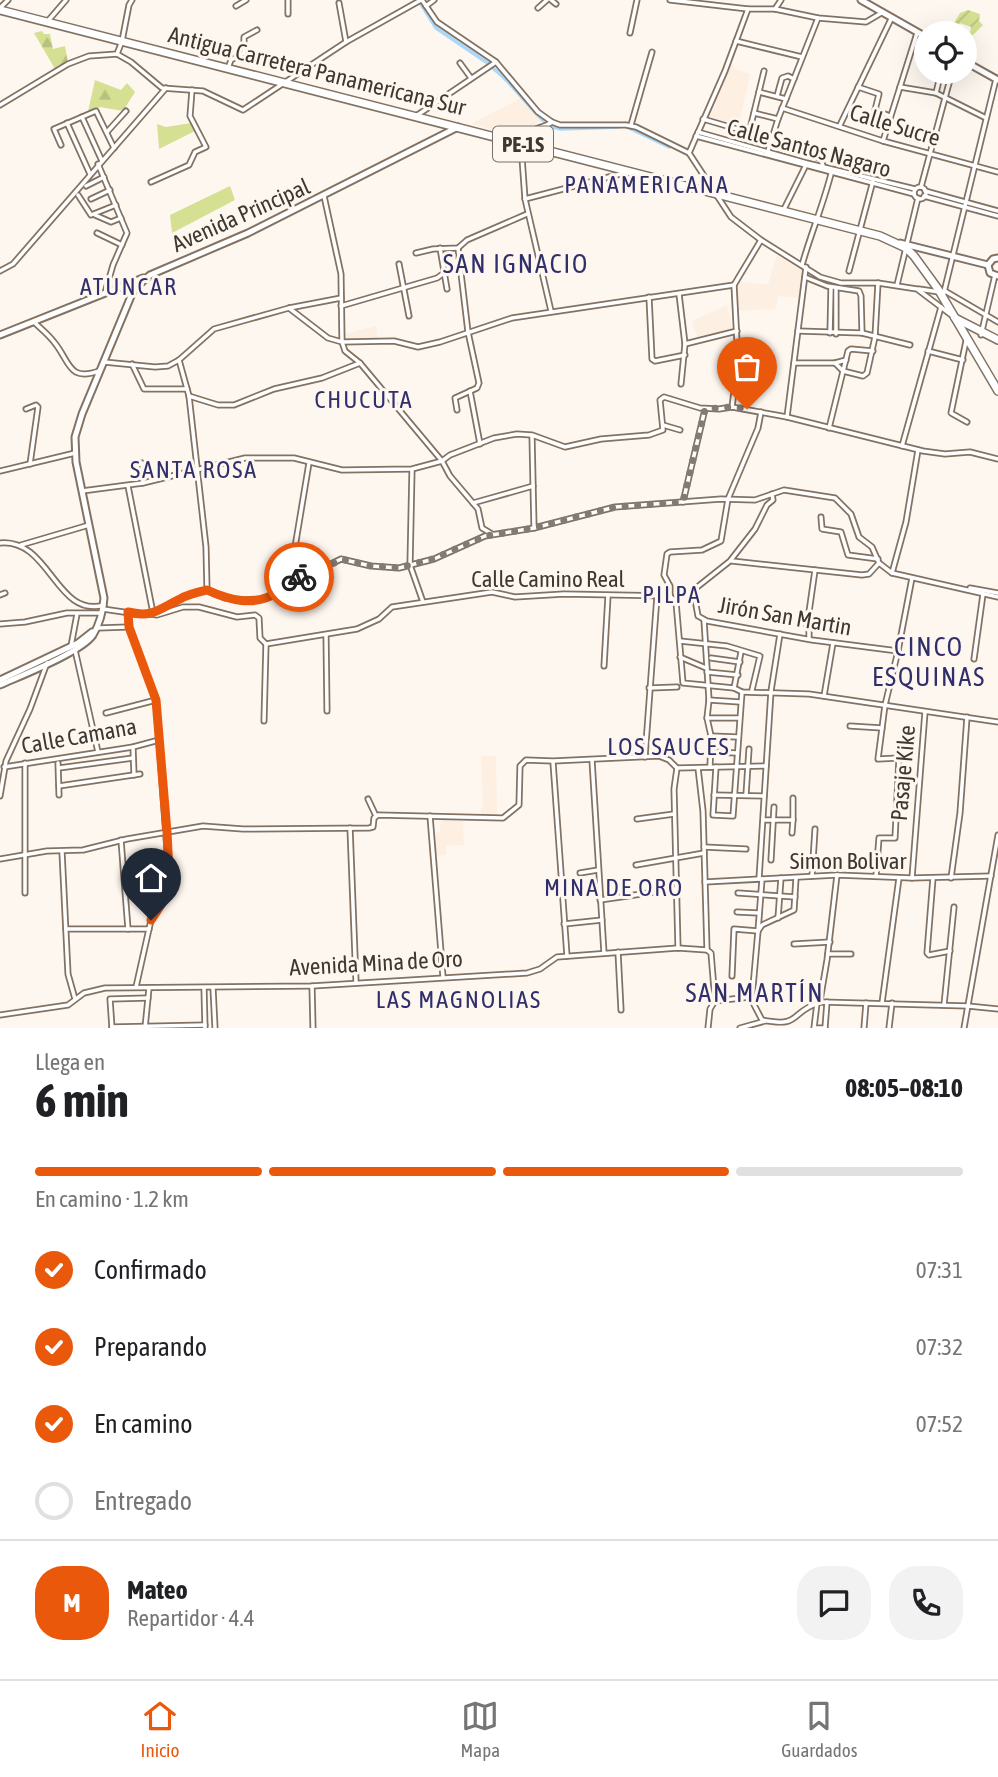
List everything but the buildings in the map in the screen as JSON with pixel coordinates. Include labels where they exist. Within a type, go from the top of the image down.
[{"type":"highway","name":"Antigua Carretera Panamericana Sur","points":[[0,9],[783,211],[906,246],[942,294],[998,391]]},
{"type":"highway","points":[[955,319],[998,342]]},
{"type":"main road","points":[[861,0],[914,29]]},
{"type":"main road","points":[[977,68],[997,80]]},
{"type":"main road","name":"Avenida Principal","points":[[103,609],[75,453],[78,423],[133,292],[150,275],[248,233],[458,127]]},
{"type":"main road","points":[[906,246],[988,265]]},
{"type":"main road","points":[[996,275],[990,272],[988,265],[990,260],[998,257]]},
{"type":"main road","points":[[2,332],[105,295],[150,275]]},
{"type":"main road","points":[[128,285],[133,292]]},
{"type":"main road","points":[[0,683],[90,638],[103,609]]},
{"type":"street","points":[[0,9],[8,0]]},
{"type":"street","points":[[47,22],[66,0]]},
{"type":"street","points":[[117,54],[132,0]]},
{"type":"street","points":[[236,6],[246,0]]},
{"type":"street","points":[[288,0],[288,14]]},
{"type":"street","points":[[0,105],[68,64],[89,56],[117,54],[131,62],[157,86],[204,91],[243,110],[346,42],[421,0],[441,26],[496,62],[538,112],[552,122],[569,125],[631,125],[689,153],[731,217],[761,240],[804,266],[831,281],[897,285],[942,294],[998,322]]},
{"type":"street","points":[[426,6],[434,0]]},
{"type":"street","points":[[538,8],[549,0],[556,4]]},
{"type":"street","points":[[631,33],[637,0]]},
{"type":"street","points":[[670,0],[748,9],[775,9],[818,18],[866,22],[883,12]]},
{"type":"street","points":[[775,9],[781,0]]},
{"type":"street","points":[[339,3],[346,42]]},
{"type":"street","points":[[689,153],[748,9]]},
{"type":"street","points":[[839,126],[892,17]]},
{"type":"street","points":[[767,154],[782,108],[818,18]]},
{"type":"street","points":[[228,68],[231,60],[244,53],[244,37],[257,30]]},
{"type":"street","points":[[736,41],[803,57]]},
{"type":"street","points":[[883,141],[914,41]]},
{"type":"street","points":[[631,125],[652,52]]},
{"type":"street","points":[[416,116],[496,62]]},
{"type":"street","points":[[460,63],[471,78]]},
{"type":"street","points":[[749,133],[764,71]]},
{"type":"street","points":[[777,96],[782,78],[788,76],[794,79]]},
{"type":"street","points":[[942,294],[997,80]]},
{"type":"street","points":[[936,93],[938,84]]},
{"type":"street","points":[[897,285],[918,198],[924,191],[930,155],[949,84]]},
{"type":"street","points":[[900,86],[936,93],[986,118]]},
{"type":"street","points":[[858,87],[879,94],[875,110],[890,116]]},
{"type":"street","points":[[0,271],[13,264],[166,88]]},
{"type":"street","points":[[151,182],[189,165],[195,152],[206,147],[190,116],[192,90]]},
{"type":"street","points":[[760,92],[786,99]]},
{"type":"street","name":"Calle Sucre","points":[[782,108],[930,155],[998,172]]},
{"type":"street","points":[[107,132],[126,111]]},
{"type":"street","points":[[61,145],[54,129],[97,112],[114,148]]},
{"type":"street","points":[[754,113],[778,119]]},
{"type":"street","points":[[82,117],[127,233],[113,265],[105,295]]},
{"type":"street","points":[[703,119],[771,139],[821,159],[823,166]]},
{"type":"street","points":[[551,312],[525,199],[521,144],[527,132],[552,122]]},
{"type":"street","points":[[68,123],[90,174]]},
{"type":"street","name":"Calle Santos Nagaro","points":[[697,134],[805,167],[832,171],[914,192]]},
{"type":"street","name":"Calle Santos Nagaro","points":[[767,154],[823,166],[832,171]]},
{"type":"street","points":[[783,211],[805,167]]},
{"type":"street","points":[[787,417],[805,276],[804,266],[832,171]]},
{"type":"street","points":[[525,199],[630,172]]},
{"type":"street","points":[[86,186],[104,177]]},
{"type":"street","points":[[849,271],[873,181]]},
{"type":"street","points":[[91,199],[110,190]]},
{"type":"street","points":[[918,198],[914,192],[924,191],[998,214]]},
{"type":"street","points":[[78,195],[90,214],[111,222],[121,218]]},
{"type":"street","points":[[324,196],[338,255],[342,342],[345,351],[360,363],[442,461],[450,476],[478,509],[480,525],[493,535]]},
{"type":"street","points":[[95,215],[116,205]]},
{"type":"street","points":[[415,253],[458,248],[467,240],[528,214]]},
{"type":"street","points":[[97,233],[122,245]]},
{"type":"street","points":[[732,407],[738,361],[734,285],[761,240]]},
{"type":"street","points":[[440,248],[447,289]]},
{"type":"street","points":[[457,410],[455,398],[477,388],[479,383],[468,332],[458,248]]},
{"type":"street","points":[[399,264],[409,316]]},
{"type":"street","points":[[341,306],[437,278],[444,273]]},
{"type":"street","points":[[982,334],[996,275]]},
{"type":"street","points":[[805,276],[833,288],[856,289],[862,296],[862,333]]},
{"type":"street","points":[[835,363],[843,371],[863,376],[867,373],[875,337],[878,284]]},
{"type":"street","points":[[289,308],[332,341],[394,341],[415,347],[512,318],[734,285]]},
{"type":"street","points":[[833,288],[833,334]]},
{"type":"street","points":[[917,289],[955,319]]},
{"type":"street","points":[[678,293],[685,344],[681,384]]},
{"type":"street","points":[[649,297],[652,359],[655,361],[685,355]]},
{"type":"street","points":[[102,362],[169,366],[214,329],[289,308],[341,298]]},
{"type":"street","points":[[902,446],[941,307]]},
{"type":"street","points":[[34,322],[55,343],[75,372],[82,375],[99,371]]},
{"type":"street","points":[[685,344],[737,331]]},
{"type":"street","points":[[798,331],[862,333],[910,345]]},
{"type":"street","points":[[967,339],[951,412],[967,422]]},
{"type":"street","points":[[829,428],[849,350],[873,351]]},
{"type":"street","points":[[928,351],[963,360]]},
{"type":"street","points":[[179,360],[189,396],[206,547],[207,590]]},
{"type":"street","points":[[794,363],[835,363],[846,360]]},
{"type":"street","points":[[189,396],[218,405],[234,405],[274,389],[322,378],[360,363]]},
{"type":"street","points":[[132,364],[144,389],[187,389]]},
{"type":"street","points":[[470,391],[480,444]]},
{"type":"street","points":[[82,491],[143,483],[245,458],[293,458],[342,470],[412,469],[442,461],[450,455],[480,444],[517,434],[532,435],[565,447],[601,439],[662,432],[660,400],[664,397],[705,409],[732,407],[787,417],[918,450],[945,454],[970,452],[998,459]]},
{"type":"street","points":[[26,409],[36,405],[38,407],[30,464]]},
{"type":"street","points":[[683,502],[705,409]]},
{"type":"street","points":[[761,412],[758,428],[729,499],[721,541],[710,548],[667,554],[664,575],[670,586],[670,596],[676,603],[681,682],[734,688],[742,692],[752,690],[824,696],[998,722]]},
{"type":"street","points":[[663,425],[680,430]]},
{"type":"street","points":[[532,435],[534,528]]},
{"type":"street","points":[[891,573],[906,522],[918,450]]},
{"type":"street","points":[[0,471],[75,453]]},
{"type":"street","points":[[142,463],[143,483]]},
{"type":"street","points":[[289,583],[309,463]]},
{"type":"street","points":[[412,469],[411,565],[424,602]]},
{"type":"street","points":[[128,486],[152,614]]},
{"type":"street","points":[[473,503],[533,486]]},
{"type":"street","points":[[152,614],[181,598],[207,590],[225,598],[264,599],[289,583],[341,559],[391,568],[411,565],[493,535],[534,528],[615,507],[729,499],[755,500],[784,490],[835,498],[850,512],[859,537],[874,549],[878,561],[891,573],[998,595]]},
{"type":"street","points":[[730,561],[755,529],[767,505],[774,500],[772,494]]},
{"type":"street","points":[[821,517],[822,529],[841,532],[849,556],[878,561]]},
{"type":"street","points":[[21,545],[89,526]]},
{"type":"street","points":[[0,542],[21,545],[42,563],[57,584],[79,604],[91,608],[154,616],[173,608],[192,607],[231,617],[255,615],[259,618],[260,638],[266,644],[264,721]]},
{"type":"street","points":[[730,561],[866,575],[878,561]]},
{"type":"street","name":"Jirón San Martin","points":[[730,561],[696,587],[694,594],[697,613],[704,620],[809,640],[898,651]]},
{"type":"street","points":[[809,640],[807,626],[815,570]]},
{"type":"street","points":[[876,876],[879,838],[895,838],[899,758],[878,759],[884,705],[912,578]]},
{"type":"street","points":[[964,588],[998,595]]},
{"type":"street","name":"Calle Camino Real","points":[[266,644],[357,629],[379,619],[392,607],[492,592],[515,597],[564,594],[670,596]]},
{"type":"street","points":[[974,659],[983,594]]},
{"type":"street","points":[[604,666],[608,596]]},
{"type":"street","points":[[645,757],[657,596]]},
{"type":"street","points":[[0,624],[26,622],[66,612],[77,614],[103,609]]},
{"type":"street","points":[[128,612],[129,627],[156,700],[170,891],[156,910],[149,929],[136,987]]},
{"type":"street","points":[[77,614],[73,648],[98,752]]},
{"type":"street","points":[[704,620],[711,736],[710,767]]},
{"type":"street","points":[[95,630],[129,627]]},
{"type":"street","points":[[780,634],[771,691],[760,914],[752,998],[760,1016],[776,1026],[789,1026],[802,1011],[818,1003],[827,1002],[998,1009]]},
{"type":"street","points":[[326,635],[327,711]]},
{"type":"street","points":[[680,640],[727,646],[760,656],[752,690]]},
{"type":"street","points":[[824,696],[833,643]]},
{"type":"street","points":[[734,688],[741,651]]},
{"type":"street","points":[[680,657],[706,670],[738,675]]},
{"type":"street","points":[[710,658],[740,662]]},
{"type":"street","points":[[0,796],[4,767],[47,660]]},
{"type":"street","points":[[649,688],[677,687]]},
{"type":"street","points":[[716,767],[713,815],[733,816],[742,692]]},
{"type":"street","points":[[106,713],[156,700]]},
{"type":"street","points":[[709,701],[740,702]]},
{"type":"street","name":"Pasaje Kike","points":[[912,878],[925,712]]},
{"type":"street","points":[[708,718],[739,718]]},
{"type":"street","points":[[951,878],[960,813],[967,718]]},
{"type":"street","points":[[850,726],[882,728]]},
{"type":"street","points":[[711,736],[738,737]]},
{"type":"street","name":"Calle Camana","points":[[4,767],[133,747],[159,740]]},
{"type":"street","points":[[133,747],[134,775]]},
{"type":"street","points":[[746,795],[749,749]]},
{"type":"street","points":[[711,752],[737,753]]},
{"type":"street","points":[[376,816],[503,818],[519,805],[522,763],[526,760],[662,757],[677,768],[767,766]]},
{"type":"street","points":[[59,768],[133,758]]},
{"type":"street","points":[[592,760],[604,953]]},
{"type":"street","points":[[552,761],[567,956]]},
{"type":"street","points":[[25,763],[25,893]]},
{"type":"street","points":[[58,763],[60,795]]},
{"type":"street","points":[[677,768],[674,814],[678,948]]},
{"type":"street","points":[[698,768],[701,782],[708,951],[715,1001],[710,1009],[708,1028]]},
{"type":"street","points":[[59,786],[140,774]]},
{"type":"street","points":[[714,795],[764,796]]},
{"type":"street","points":[[792,833],[793,798]]},
{"type":"street","points":[[0,859],[25,854],[83,850],[121,840],[203,826],[243,829],[372,828],[376,816],[368,799]]},
{"type":"street","points":[[771,860],[774,807]]},
{"type":"street","points":[[637,820],[674,814]]},
{"type":"street","points":[[430,816],[443,977]]},
{"type":"street","points":[[764,820],[793,820]]},
{"type":"street","points":[[350,828],[356,982]]},
{"type":"street","points":[[812,876],[815,830]]},
{"type":"street","points":[[964,1028],[998,837]]},
{"type":"street","points":[[121,840],[128,929]]},
{"type":"street","points":[[704,847],[746,849]]},
{"type":"street","points":[[0,1015],[54,1009],[75,1000],[68,974],[62,852]]},
{"type":"street","points":[[636,865],[704,853]]},
{"type":"street","points":[[580,873],[598,870]]},
{"type":"street","points":[[827,1002],[825,1028],[814,1028],[830,942],[837,875]]},
{"type":"street","name":"Simon Bolivar","points":[[705,882],[837,875],[899,878],[991,876]]},
{"type":"street","points":[[758,931],[762,925],[793,911],[796,877]]},
{"type":"street","points":[[778,918],[781,878]]},
{"type":"street","points":[[882,1003],[899,878]]},
{"type":"street","points":[[933,878],[927,953],[929,955],[950,951]]},
{"type":"street","points":[[600,900],[676,889]]},
{"type":"street","points":[[738,894],[795,897]]},
{"type":"street","points":[[944,1005],[954,907]]},
{"type":"street","points":[[737,912],[760,914]]},
{"type":"street","points":[[564,925],[602,920]]},
{"type":"street","points":[[66,929],[149,929]]},
{"type":"street","points":[[732,976],[734,929],[758,931]]},
{"type":"street","points":[[794,944],[830,942]]},
{"type":"street","name":"Avenida Mina de Oro","points":[[75,1000],[94,989],[312,985],[527,973],[540,969],[557,957],[678,948],[708,951]]},
{"type":"street","points":[[618,952],[621,1010]]},
{"type":"street","points":[[828,954],[851,954]]},
{"type":"street","points":[[312,985],[313,1028]]},
{"type":"street","points":[[145,1028],[149,988]]},
{"type":"street","points":[[148,998],[110,999],[112,1028],[205,1027],[204,988]]},
{"type":"street","points":[[213,988],[215,1028]]},
{"type":"street","points":[[715,1001],[745,996],[752,998]]},
{"type":"street","points":[[864,1028],[866,1003]]},
{"type":"street","points":[[889,1028],[892,1003]]},
{"type":"street","points":[[740,1028],[765,1021]]},
{"type":"shaded area","points":[[731,62],[735,69],[750,74],[739,125],[708,117]]},
{"type":"shaded area","points":[[519,99],[543,121],[510,135],[471,124]]},
{"type":"shaded area","points":[[777,255],[803,271],[800,298],[778,296],[775,309],[737,311],[736,288],[739,281],[768,285]]},
{"type":"shaded area","points":[[727,305],[733,331],[698,340],[692,321]]},
{"type":"shaded area","points":[[376,326],[378,340],[344,340],[344,334]]},
{"type":"shaded area","points":[[481,756],[496,756],[497,815],[481,815]]},
{"type":"shaded area","points":[[441,820],[463,821],[464,845],[446,846],[446,855],[436,856],[433,833],[440,832]]},
{"type":"green space","points":[[968,10],[980,14],[979,21],[983,25],[977,31],[977,21],[955,21],[960,13]]},
{"type":"green space","points":[[42,31],[44,34],[50,34],[53,49],[65,46],[68,63],[55,69],[34,33]]},
{"type":"green space","points":[[95,80],[121,90],[127,83],[135,92],[123,111],[100,107],[87,116]]},
{"type":"green space","points":[[191,123],[195,131],[159,149],[157,124],[166,127]]},
{"type":"green space","points":[[230,186],[235,200],[172,233],[170,215]]},
{"type":"waterway","points":[[421,4],[436,28],[489,64]]},
{"type":"waterway","points":[[494,69],[546,123]]},
{"type":"waterway","points":[[552,127],[619,127]]},
{"type":"waterway","points":[[627,127],[669,147]]},
{"type":"way so far","points":[[299,577],[341,559],[371,566],[399,568],[433,559],[485,536],[534,528],[615,507],[683,502],[705,409],[747,409]]},
{"type":"district","name":"PANAMERICANA","points":[[647,184]]},
{"type":"district","name":"SAN IGNACIO","points":[[516,264]]},
{"type":"district","name":"ATUNCAR","points":[[129,286]]},
{"type":"district","name":"CHUCUTA","points":[[364,399]]},
{"type":"district","name":"SANTA ROSA","points":[[194,469]]},
{"type":"district","name":"PILPA","points":[[672,594]]},
{"type":"district","name":"CINCO ESQUINAS","points":[[929,662]]},
{"type":"district","name":"LOS SAUCES","points":[[669,746]]},
{"type":"district","name":"MINA DE ORO","points":[[614,887]]},
{"type":"district","name":"SAN MARTÍN","points":[[755,993]]},
{"type":"district","name":"LAS MAGNOLIAS","points":[[459,999]]},
{"type":"route","points":[[151,920],[170,891],[167,832],[156,700],[129,627],[128,612],[144,615],[156,613],[181,598],[207,590],[225,598],[264,599],[299,577]]}]
